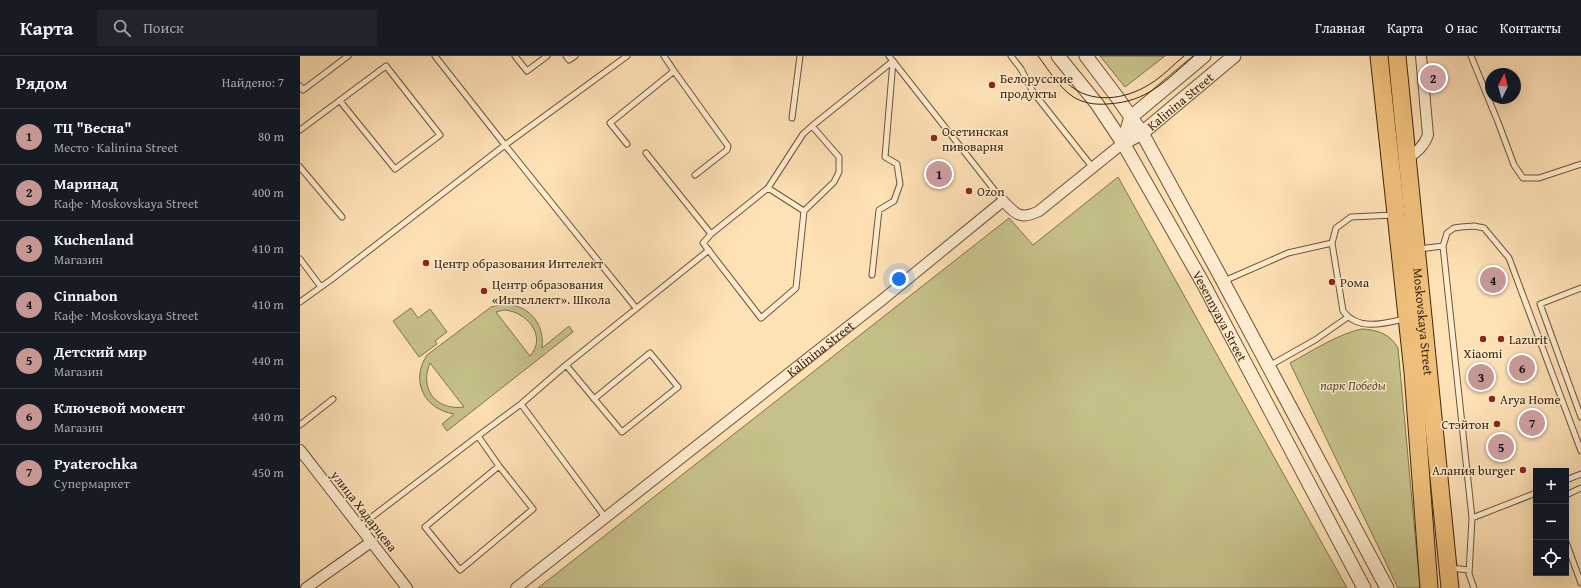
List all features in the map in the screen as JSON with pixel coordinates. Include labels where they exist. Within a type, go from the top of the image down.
[{"type":"highway","name":"Moskovskaya Street","points":[[1379,56],[1397,215],[1412,372],[1429,588]]},
{"type":"highway","name":"Moskovskaya Street","points":[[1397,56],[1450,588]]},
{"type":"street","name":"Vesennyaya Street","points":[[1058,56],[1097,104],[1123,142],[1211,298],[1364,588]]},
{"type":"street","name":"Vesennyaya Street","points":[[1086,56],[1142,133],[1387,588]]},
{"type":"street","name":"Kalinina Street","points":[[1123,142],[1131,117],[1204,56]]},
{"type":"street","name":"Kalinina Street","points":[[516,588],[604,517],[882,300],[1003,201],[1015,214],[1028,216],[1039,211],[1123,142],[1142,133],[1234,56]]},
{"type":"street","points":[[1408,158],[1419,150],[1428,135],[1421,56]]},
{"type":"street","name":"улица Хадарцева","points":[[300,450],[407,588]]},
{"type":"street","points":[[306,588],[371,542]]},
{"type":"lane","points":[[300,86],[303,90],[348,56]]},
{"type":"lane","points":[[435,56],[636,308]]},
{"type":"lane","points":[[515,56],[527,71],[548,56]]},
{"type":"lane","points":[[566,56],[569,60],[574,56]]},
{"type":"lane","points":[[300,302],[505,145],[626,56]]},
{"type":"lane","points":[[664,56],[728,146],[727,150],[695,175]]},
{"type":"lane","points":[[792,118],[800,56]]},
{"type":"lane","points":[[1011,56],[1021,69],[1033,92],[1093,168]]},
{"type":"lane","points":[[1471,56],[1514,165],[1523,178],[1539,178],[1581,164]]},
{"type":"lane","points":[[812,126],[839,157],[839,172],[834,182],[804,211],[796,288],[761,318],[703,243],[711,234],[768,188],[803,134],[812,126],[891,58]]},
{"type":"lane","points":[[891,58],[1003,201]]},
{"type":"lane","points":[[872,275],[879,210],[894,201],[900,184],[897,164],[884,157],[891,58]]},
{"type":"lane","points":[[300,130],[386,66],[440,135],[395,169],[340,101]]},
{"type":"lane","points":[[627,144],[610,123],[674,71]]},
{"type":"lane","points":[[646,153],[711,234]]},
{"type":"lane","points":[[300,167],[342,217]]},
{"type":"lane","points":[[768,188],[804,211]]},
{"type":"lane","points":[[1397,215],[1351,217],[1336,228],[1332,243],[1343,311],[1348,317],[1366,325],[1406,318]]},
{"type":"lane","points":[[1474,588],[1469,574],[1472,518],[1443,246],[1447,233],[1454,228],[1474,226],[1484,228],[1509,258],[1581,451]]},
{"type":"lane","points":[[1223,281],[1288,253],[1332,243]]},
{"type":"lane","points":[[1417,249],[1443,246]]},
{"type":"lane","points":[[360,526],[521,404],[566,365],[709,250]]},
{"type":"lane","points":[[300,259],[321,287]]},
{"type":"lane","points":[[1581,288],[1540,304],[1581,417]]},
{"type":"lane","points":[[1268,367],[1315,340],[1348,317]]},
{"type":"lane","points":[[566,365],[594,399],[622,432],[678,387],[650,353],[594,399]]},
{"type":"lane","points":[[300,425],[333,399]]},
{"type":"lane","points":[[521,404],[604,517]]},
{"type":"lane","points":[[478,436],[499,466],[533,509],[460,570],[425,527],[499,466]]},
{"type":"lane","points":[[1569,479],[1581,474]]},
{"type":"lane","points":[[1569,494],[1581,488]]},
{"type":"lane","points":[[1472,518],[1533,494]]},
{"type":"lane","points":[[1569,548],[1579,569],[1581,583]]},
{"type":"lane","points":[[1448,568],[1469,570]]},
{"type":"green space","points":[[1100,56],[1165,56],[1125,87]]},
{"type":"green space","points":[[1118,177],[1347,588],[538,588],[1009,218],[1033,245]]},
{"type":"green space","points":[[503,304],[512,305],[527,311],[538,323],[541,331],[542,348],[569,326],[573,332],[447,431],[442,424],[454,414],[444,411],[428,400],[420,384],[422,365],[427,355],[491,307]],"holes":[[[504,310],[512,311],[520,315],[532,326],[537,341],[530,356],[496,312]],[[430,363],[464,407],[445,405],[438,402],[432,396],[427,381],[427,373]]]},
{"type":"green space","points":[[411,308],[418,318],[430,309],[447,332],[435,341],[437,344],[419,357],[393,321]]},
{"type":"green space","name":"парк Победы","points":[[1362,329],[1373,330],[1387,336],[1398,348],[1420,588],[1398,588],[1290,363],[1344,334]]},
{"type":"tram line","points":[[1038,56],[1067,92],[1084,102],[1093,104],[1121,102],[1145,95],[1165,82],[1194,56]]},
{"type":"tram line","points":[[1067,83],[1086,95],[1108,98],[1119,97],[1130,94],[1150,84],[1184,56]]},
{"type":"place","name":"Маринад","points":[[1433,78]]},
{"type":"place","name":"Белорусские продукты","points":[[992,85]]},
{"type":"place","name":"Осетинская пивоварня","points":[[934,138]]},
{"type":"place","name":"ТЦ \"Весна\"","points":[[939,174]]},
{"type":"place","name":"Ozon","points":[[969,191]]},
{"type":"place","name":"Центр образования Интелект","points":[[426,263]]},
{"type":"place","name":"Cinnabon","points":[[1493,280]]},
{"type":"place","name":"Рома","points":[[1332,282]]},
{"type":"place","name":"Центр образования «Интеллект». Школа","points":[[484,291]]},
{"type":"place","name":"Xiaomi","points":[[1483,339]]},
{"type":"place","name":"Lazurit","points":[[1501,339]]},
{"type":"place","name":"Ключевой момент","points":[[1522,368]]},
{"type":"place","name":"Kuchenland","points":[[1481,377]]},
{"type":"place","name":"Arya Home","points":[[1492,399]]},
{"type":"place","name":"Pyaterochka","points":[[1532,423]]},
{"type":"place","name":"Стэйтон","points":[[1497,424]]},
{"type":"place","name":"Детский мир","points":[[1501,447]]},
{"type":"place","name":"Алания burger","points":[[1523,470]]}]
